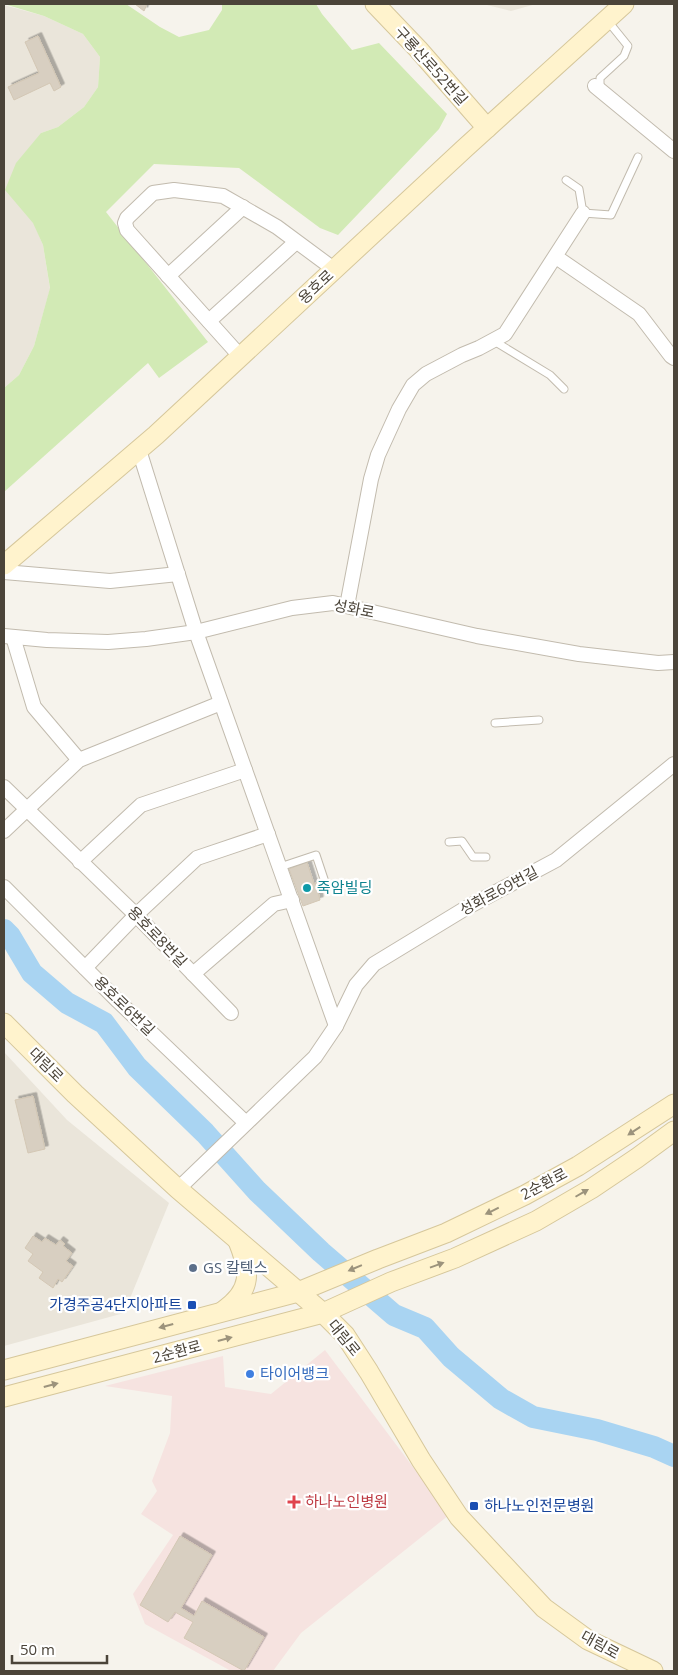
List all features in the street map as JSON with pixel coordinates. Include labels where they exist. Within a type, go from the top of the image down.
[{"type":"street","name":"구룡산로52번길","points":[[375,4],[418,49],[487,128]]},
{"type":"street","name":"용호로","points":[[4,565],[138,450],[624,4]]},
{"type":"street","points":[[598,88],[674,151]]},
{"type":"street","points":[[240,356],[127,230],[125,223],[127,218],[153,193],[174,190],[223,196],[277,227],[334,270]]},
{"type":"street","points":[[168,276],[243,207]]},
{"type":"street","points":[[346,606],[378,455],[399,409],[413,386],[426,374],[462,354],[494,341],[505,334],[584,213]]},
{"type":"street","points":[[209,321],[296,242]]},
{"type":"street","points":[[556,256],[639,314],[674,358]]},
{"type":"street","points":[[138,450],[196,632],[336,1026]]},
{"type":"street","points":[[4,572],[110,581],[178,574]]},
{"type":"street","name":"성화로","points":[[9,636],[108,642],[146,639],[196,632],[292,608],[332,603],[477,636],[579,654],[658,664],[674,662]]},
{"type":"street","points":[[9,636],[34,707],[79,760]]},
{"type":"street","points":[[4,831],[79,760],[221,702]]},
{"type":"street","name":"성화로69번길","points":[[178,1189],[315,1057],[336,1026],[356,985],[374,964],[466,908],[556,860],[674,764]]},
{"type":"street","points":[[80,862],[141,805],[245,770]]},
{"type":"street","name":"용호로8번길","points":[[4,787],[136,915],[231,1014]]},
{"type":"street","points":[[85,968],[136,915],[197,858],[268,834]]},
{"type":"street","name":"용호로6번길","points":[[4,887],[246,1124]]},
{"type":"street","points":[[193,974],[274,904],[292,900]]},
{"type":"street","name":"대림로","points":[[4,1023],[75,1094],[178,1189],[323,1313],[350,1342],[421,1460],[459,1517],[544,1608],[588,1640],[653,1671]]},
{"type":"street","name":"2순환로","points":[[4,1370],[298,1292],[446,1233],[525,1196],[610,1147],[674,1104]]},
{"type":"street","name":"2순환로","points":[[4,1397],[323,1313],[391,1282],[455,1258],[536,1221],[599,1184],[674,1131]]},
{"type":"street","points":[[221,1312],[236,1301],[246,1284],[246,1264],[236,1238]]},
{"type":"lane","points":[[598,88],[600,78],[624,56],[628,46],[606,20]]},
{"type":"lane","points":[[566,180],[579,189],[584,213],[611,215],[638,157]]},
{"type":"lane","points":[[494,341],[550,375],[564,389]]},
{"type":"lane","points":[[495,723],[539,720]]},
{"type":"lane","points":[[449,842],[462,841],[473,857],[486,857]]},
{"type":"lane","points":[[280,867],[316,855],[325,882]]},
{"type":"shaded area","points":[[483,4],[536,4],[511,11]]},
{"type":"shaded area","points":[[4,5],[44,16],[83,34],[100,57],[98,87],[84,107],[58,127],[41,133],[31,217],[43,245],[50,289],[34,346],[19,375],[4,388]]},
{"type":"shaded area","name":"가경주공4단지아파트","points":[[4,1052],[67,1120],[169,1203],[124,1313],[4,1346]]},
{"type":"shaded area","name":"하나노인병원","points":[[325,1350],[449,1515],[301,1633],[273,1671],[231,1671],[145,1624],[133,1594],[173,1535],[141,1514],[157,1491],[152,1481],[170,1433],[172,1396],[105,1386],[223,1356],[225,1387],[271,1394]]},
{"type":"green space","points":[[4,4],[126,4],[160,27],[179,37],[209,30],[222,10],[222,4],[316,4],[352,50],[379,43],[447,114],[439,129],[338,235],[320,228],[239,168],[154,164],[106,212],[208,342],[159,378],[148,363],[4,492],[4,388],[19,375],[34,346],[50,288],[43,245],[33,223],[5,190],[16,163],[41,133],[58,127],[84,107],[98,87],[100,57],[83,34],[44,16]]},
{"type":"building","points":[[135,4],[147,4],[144,11]]},
{"type":"building","points":[[38,36],[61,87],[54,91],[50,83],[14,100],[8,87],[39,73],[25,42]]},
{"type":"building","name":"죽암빌딩","points":[[307,862],[314,884],[316,883],[320,900],[303,906],[289,869]]},
{"type":"building","points":[[33,1096],[45,1149],[28,1153],[15,1100]]},
{"type":"building","points":[[33,1236],[42,1242],[45,1238],[56,1245],[60,1240],[65,1244],[63,1246],[72,1253],[66,1261],[73,1266],[62,1282],[58,1279],[53,1288],[39,1278],[43,1272],[28,1261],[33,1254],[25,1248]]},
{"type":"building","points":[[180,1536],[212,1555],[181,1608],[194,1616],[202,1601],[264,1637],[244,1671],[184,1638],[193,1622],[175,1612],[168,1622],[140,1605]]},
{"type":"waterway","points":[[4,930],[10,936],[32,973],[67,1003],[104,1023],[137,1067],[205,1133],[257,1191],[321,1252],[394,1315],[425,1328],[451,1357],[501,1399],[533,1417],[597,1430],[654,1447],[674,1456]]},
{"type":"place","name":"죽암빌딩","points":[[307,888]]},
{"type":"place","name":"GS 칼텍스","points":[[193,1268]]},
{"type":"place","name":"가경주공4단지아파트","points":[[192,1305]]},
{"type":"place","name":"타이어뱅크","points":[[250,1374]]},
{"type":"place","name":"하나노인병원","points":[[294,1502]]},
{"type":"place","name":"하나노인전문병원","points":[[474,1506]]}]
